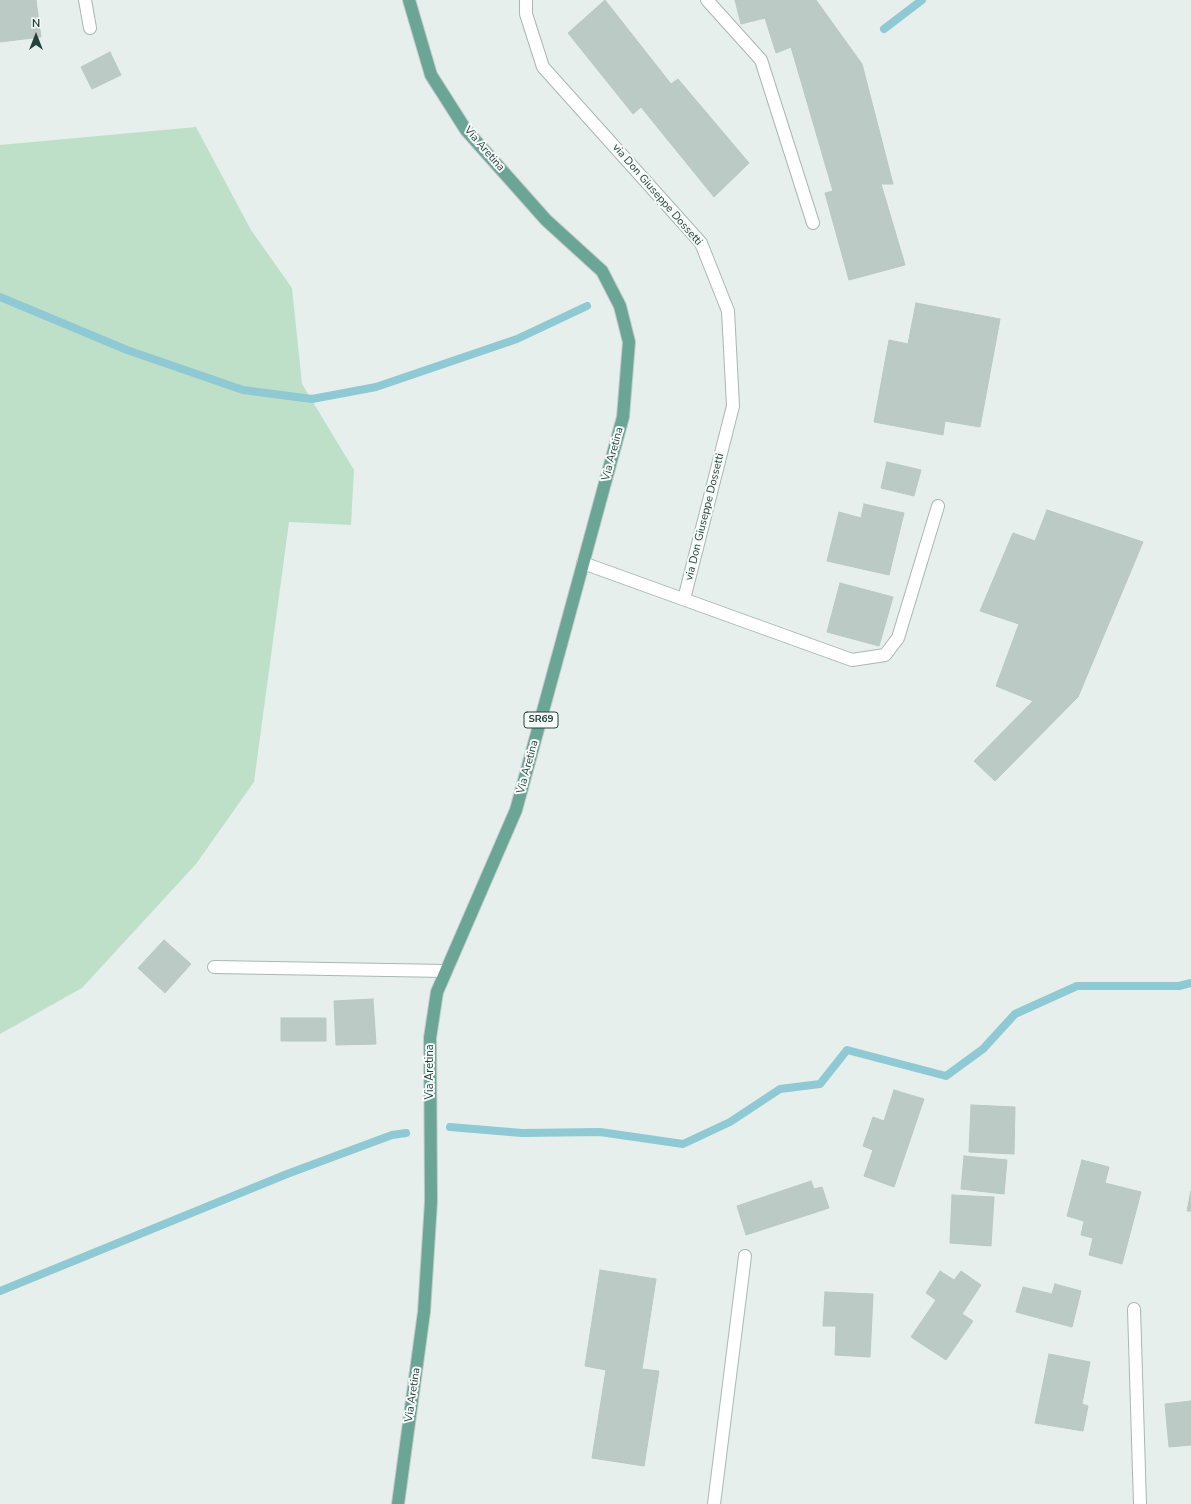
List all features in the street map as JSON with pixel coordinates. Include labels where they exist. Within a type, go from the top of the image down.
[{"type":"main road","name":"Via Aretina","points":[[398,1504],[424,1312],[430,1202],[430,1038],[437,992],[516,810],[623,417],[629,342],[620,306],[602,271],[546,220],[466,130],[432,75],[409,0]]},
{"type":"street","points":[[85,0],[90,28]]},
{"type":"street","points":[[522,0],[526,14]]},
{"type":"street","name":"via Don Giuseppe Dossetti","points":[[526,0],[526,14],[544,67],[701,243],[728,312],[733,406],[684,599]]},
{"type":"street","points":[[707,0],[761,60],[813,222]]},
{"type":"street","points":[[583,563],[852,660],[885,655],[898,638],[938,506]]},
{"type":"street","points":[[214,967],[446,971]]},
{"type":"street","points":[[714,1504],[745,1256]]},
{"type":"street","points":[[1134,1309],[1140,1504]]},
{"type":"green space","points":[[196,127],[251,230],[292,288],[302,384],[354,470],[351,525],[289,522],[254,782],[196,864],[82,988],[0,1034],[0,145]]},
{"type":"building","points":[[0,0],[36,0],[41,37],[0,42]]},
{"type":"building","points":[[605,0],[671,84],[678,79],[749,163],[714,197],[641,107],[633,114],[568,33]]},
{"type":"building","points":[[735,0],[816,0],[862,64],[893,184],[881,184],[905,265],[849,280],[825,193],[833,191],[791,47],[776,53],[765,18],[741,24]]},
{"type":"building","points":[[110,52],[121,75],[92,89],[81,67]]},
{"type":"building","points":[[916,303],[1000,319],[980,427],[945,421],[943,435],[874,422],[889,340],[908,344]]},
{"type":"building","points":[[887,462],[921,470],[914,496],[881,488]]},
{"type":"building","points":[[864,504],[904,513],[889,575],[827,561],[839,512],[861,518]]},
{"type":"building","points":[[1047,510],[1143,542],[1078,697],[995,781],[974,761],[1033,701],[996,686],[1019,624],[980,611],[1013,533],[1035,541]]},
{"type":"building","points":[[840,583],[893,597],[879,646],[827,632]]},
{"type":"building","points":[[164,940],[191,964],[165,993],[138,968]]},
{"type":"building","points":[[373,999],[376,1044],[336,1045],[334,1001]]},
{"type":"building","points":[[281,1018],[326,1018],[326,1041],[281,1041]]},
{"type":"building","points":[[894,1090],[924,1099],[894,1187],[864,1176],[873,1150],[863,1146],[873,1117],[884,1121]]},
{"type":"building","points":[[971,1105],[1015,1107],[1014,1154],[969,1152]]},
{"type":"building","points":[[964,1156],[1007,1160],[1004,1194],[961,1189]]},
{"type":"building","points":[[1082,1160],[1109,1167],[1105,1183],[1141,1192],[1122,1264],[1089,1255],[1093,1238],[1081,1235],[1084,1221],[1067,1216]]},
{"type":"building","points":[[811,1181],[814,1189],[822,1187],[829,1208],[746,1235],[737,1206]]},
{"type":"building","points":[[1191,1191],[1191,1211],[1187,1211]]},
{"type":"building","points":[[952,1195],[994,1197],[991,1246],[950,1243]]},
{"type":"building","points":[[600,1270],[656,1279],[642,1369],[659,1371],[644,1466],[592,1458],[606,1370],[585,1366]]},
{"type":"building","points":[[940,1271],[954,1280],[961,1271],[981,1285],[962,1314],[973,1321],[946,1360],[911,1337],[936,1300],[926,1293]]},
{"type":"building","points":[[1055,1284],[1081,1291],[1072,1327],[1016,1312],[1023,1287],[1052,1294]]},
{"type":"building","points":[[825,1292],[873,1294],[870,1357],[835,1355],[836,1326],[823,1326]]},
{"type":"building","points":[[1049,1354],[1090,1362],[1082,1404],[1088,1406],[1083,1431],[1035,1423]]},
{"type":"building","points":[[1191,1401],[1191,1445],[1169,1447],[1165,1404]]},
{"type":"waterway","points":[[884,29],[922,0]]},
{"type":"waterway","points":[[0,297],[127,350],[243,390],[312,399],[376,387],[517,339],[587,306]]},
{"type":"waterway","points":[[450,1127],[522,1133],[600,1132],[683,1144],[730,1122],[780,1089],[820,1084],[847,1050],[946,1076],[983,1049],[1015,1014],[1077,986],[1179,986],[1191,983]]},
{"type":"waterway","points":[[0,1291],[287,1174],[392,1135],[406,1133]]}]
